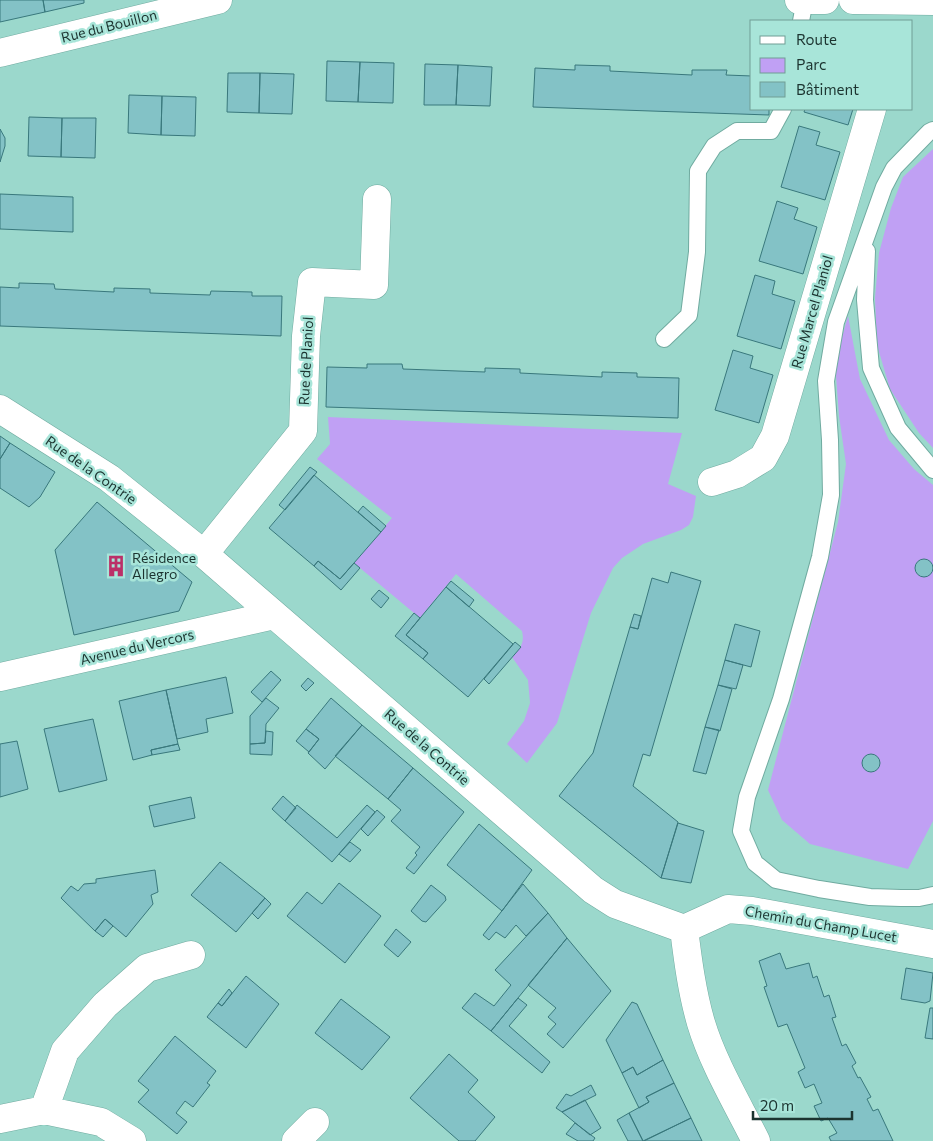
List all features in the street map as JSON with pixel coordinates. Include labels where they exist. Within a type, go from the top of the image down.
[{"type":"street","name":"Rue du Bouillon","points":[[0,53],[218,0]]},
{"type":"street","points":[[799,0],[825,0]]},
{"type":"street","points":[[853,0],[874,0],[901,11],[933,1]]},
{"type":"street","name":"Rue Marcel Planiol","points":[[712,482],[737,474],[763,458],[775,436],[872,110]]},
{"type":"street","name":"Rue de Planiol","points":[[204,554],[303,431],[306,336],[312,282],[374,286],[377,199]]},
{"type":"street","name":"Rue de la Contrie","points":[[0,409],[109,478],[204,554],[594,890],[615,904],[684,929]]},
{"type":"street","name":"Avenue du Vercors","points":[[0,677],[274,615]]},
{"type":"street","name":"Chemin du Champ Lucet","points":[[684,929],[728,909],[762,913],[933,944]]},
{"type":"street","points":[[684,929],[691,984],[702,1024],[715,1057],[756,1141]]},
{"type":"street","points":[[44,1110],[65,1051],[105,1005],[146,968],[191,955]]},
{"type":"street","points":[[0,1119],[44,1110],[101,1122],[132,1141]]},
{"type":"street","points":[[296,1141],[315,1122]]},
{"type":"lane","points":[[801,20],[805,0]]},
{"type":"lane","points":[[664,339],[689,315],[697,252],[698,171],[714,146],[737,131],[771,132],[783,110]]},
{"type":"lane","points":[[933,130],[894,168],[884,188],[836,322],[826,381],[831,495],[820,557],[781,699],[747,797],[741,831],[755,863],[776,880],[870,897],[918,898],[933,895]]},
{"type":"lane","points":[[868,234],[864,300],[871,368],[898,428],[933,470]]},
{"type":"green space","points":[[933,149],[933,448],[919,433],[890,389],[877,345],[875,298],[879,253],[891,208],[903,177]]},
{"type":"green space","points":[[848,316],[860,379],[889,440],[914,469],[933,485],[933,821],[908,869],[810,844],[782,820],[768,790],[838,522],[846,464],[839,416],[835,362]]},
{"type":"green space","points":[[328,417],[682,433],[668,484],[696,496],[693,517],[689,525],[681,530],[643,544],[622,558],[613,568],[591,613],[557,723],[527,763],[507,744],[524,721],[530,703],[528,680],[512,657],[522,643],[522,631],[456,574],[420,618],[354,563],[392,518],[317,459],[330,444]]},
{"type":"building","points":[[0,0],[43,0],[45,12],[0,22]]},
{"type":"building","points":[[43,0],[84,0],[84,3],[45,12]]},
{"type":"building","points":[[327,61],[360,62],[358,102],[326,101]]},
{"type":"building","points":[[360,62],[394,63],[393,103],[358,102]]},
{"type":"building","points":[[425,64],[458,65],[456,105],[424,105]]},
{"type":"building","points":[[458,65],[492,67],[490,106],[456,105]]},
{"type":"building","points":[[575,65],[610,66],[610,71],[692,75],[692,70],[727,70],[726,75],[750,76],[750,110],[769,110],[769,115],[533,107],[535,68],[575,70]]},
{"type":"building","points":[[228,73],[260,73],[259,113],[227,112]]},
{"type":"building","points":[[260,73],[294,74],[292,114],[259,113]]},
{"type":"building","points":[[129,95],[162,96],[161,135],[128,133]]},
{"type":"building","points":[[162,96],[196,97],[195,136],[161,135]]},
{"type":"building","points":[[805,110],[853,110],[848,125],[804,112]]},
{"type":"building","points":[[29,117],[62,118],[61,157],[28,156]]},
{"type":"building","points":[[62,118],[96,118],[95,158],[61,157]]},
{"type":"building","points":[[799,126],[820,132],[816,145],[840,152],[825,200],[781,187]]},
{"type":"building","points":[[0,129],[5,138],[5,146],[0,162]]},
{"type":"building","points":[[0,194],[73,197],[73,232],[0,229]]},
{"type":"building","points":[[777,201],[798,208],[794,219],[817,227],[803,274],[759,261]]},
{"type":"building","points":[[755,275],[775,281],[772,294],[795,301],[781,349],[737,336]]},
{"type":"building","points":[[19,283],[54,284],[55,289],[114,292],[114,288],[150,289],[150,293],[210,295],[211,291],[252,292],[252,296],[282,296],[281,336],[0,326],[0,287],[19,288]]},
{"type":"building","points":[[733,350],[753,356],[750,368],[773,375],[759,423],[715,410]]},
{"type":"building","points":[[367,364],[402,364],[403,369],[485,372],[485,368],[520,369],[520,373],[602,377],[602,372],[637,373],[637,377],[679,378],[678,418],[326,407],[327,367],[367,368]]},
{"type":"building","points":[[0,436],[10,443],[0,459]]},
{"type":"building","points":[[10,443],[55,472],[40,497],[29,507],[0,488],[0,459]]},
{"type":"building","points":[[310,467],[317,472],[285,510],[279,505]]},
{"type":"building","points":[[314,475],[381,532],[340,579],[318,561],[314,566],[269,528]]},
{"type":"building","name":"Résidence Allegro","points":[[97,502],[192,582],[179,611],[74,635],[55,550]]},
{"type":"building","points":[[363,506],[386,526],[381,532],[358,512]]},
{"type":"building","points":[[924,559],[930,562],[933,568],[930,574],[924,577],[918,574],[915,568],[918,562]]},
{"type":"building","points":[[318,561],[340,579],[354,563],[360,568],[341,590],[314,566]]},
{"type":"building","points":[[671,572],[701,581],[650,756],[643,754],[633,786],[678,822],[661,878],[559,796],[593,753],[630,627],[638,629],[652,578],[668,583]]},
{"type":"building","points":[[451,581],[474,600],[469,607],[446,587]]},
{"type":"building","points":[[446,587],[513,644],[468,697],[423,659],[428,653],[406,635]]},
{"type":"building","points":[[379,590],[389,598],[381,608],[371,599]]},
{"type":"building","points":[[414,613],[420,618],[406,635],[428,653],[423,659],[395,636]]},
{"type":"building","points":[[634,614],[641,616],[638,629],[630,627]]},
{"type":"building","points":[[735,624],[760,631],[751,667],[725,660]]},
{"type":"building","points":[[515,642],[521,647],[489,684],[484,679]]},
{"type":"building","points":[[725,660],[743,665],[736,689],[718,685]]},
{"type":"building","points":[[271,671],[281,680],[262,702],[251,692]]},
{"type":"building","points":[[226,677],[233,713],[206,719],[208,732],[177,739],[166,690]]},
{"type":"building","points":[[308,678],[314,683],[306,691],[301,686]]},
{"type":"building","points":[[718,685],[732,689],[720,731],[705,727]]},
{"type":"building","points":[[166,690],[178,744],[151,750],[152,755],[133,760],[119,701]]},
{"type":"building","points":[[266,698],[279,708],[266,724],[265,743],[250,744],[250,716]]},
{"type":"building","points":[[331,698],[362,725],[325,769],[308,753],[319,739],[306,729]]},
{"type":"building","points":[[93,719],[107,780],[59,792],[44,729]]},
{"type":"building","points":[[362,725],[413,768],[388,799],[335,756]]},
{"type":"building","points":[[705,727],[719,730],[706,774],[693,771]]},
{"type":"building","points":[[306,729],[319,739],[309,752],[296,741]]},
{"type":"building","points":[[266,731],[273,732],[272,755],[250,754],[250,744],[265,743]]},
{"type":"building","points":[[17,741],[28,789],[0,797],[0,744]]},
{"type":"building","points":[[178,744],[180,750],[152,755],[151,750]]},
{"type":"building","points":[[871,754],[877,757],[880,763],[877,769],[871,772],[865,769],[862,763],[865,757]]},
{"type":"building","points":[[413,768],[464,812],[414,874],[406,868],[417,855],[415,853],[420,847],[391,821],[401,810],[388,799]]},
{"type":"building","points":[[283,796],[296,808],[285,821],[272,809]]},
{"type":"building","points":[[191,797],[195,818],[154,827],[149,806]]},
{"type":"building","points":[[297,805],[337,838],[367,805],[375,812],[332,862],[285,821]]},
{"type":"building","points":[[377,810],[385,817],[368,836],[361,829]]},
{"type":"building","points":[[678,823],[704,831],[691,883],[661,878]]},
{"type":"building","points":[[479,824],[532,870],[502,911],[447,865]]},
{"type":"building","points":[[350,842],[361,850],[350,862],[339,854]]},
{"type":"building","points":[[220,862],[265,898],[236,932],[191,895]]},
{"type":"building","points":[[155,870],[158,892],[151,895],[153,904],[126,937],[105,919],[95,931],[61,898],[71,886],[78,891],[84,884],[96,883],[96,879]]},
{"type":"building","points":[[339,883],[381,916],[345,963],[287,916],[307,892],[322,904]]},
{"type":"building","points":[[523,884],[548,913],[526,936],[516,925],[505,938],[496,932],[489,940],[483,935]]},
{"type":"building","points":[[431,885],[445,896],[446,900],[426,922],[422,921],[411,911]]},
{"type":"building","points":[[265,898],[271,904],[258,919],[252,913]]},
{"type":"building","points":[[548,913],[567,938],[491,1031],[462,1008],[475,993],[494,1006],[511,985],[495,970]]},
{"type":"building","points":[[105,919],[113,926],[103,937],[95,931]]},
{"type":"building","points":[[396,929],[411,942],[398,957],[384,945]]},
{"type":"building","points":[[567,938],[611,991],[563,1048],[547,1034],[556,1024],[548,1017],[556,1008],[528,985]]},
{"type":"building","points":[[780,953],[786,969],[809,963],[813,978],[817,976],[824,997],[829,995],[836,1017],[832,1018],[842,1046],[846,1044],[856,1063],[852,1066],[871,1097],[867,1099],[873,1111],[878,1109],[893,1141],[831,1141],[829,1137],[837,1133],[828,1118],[821,1121],[814,1106],[822,1103],[814,1084],[805,1088],[798,1072],[805,1068],[787,1024],[778,1027],[764,987],[767,986],[759,961]]},
{"type":"building","points":[[906,968],[933,973],[930,1001],[925,1003],[901,999]]},
{"type":"building","points":[[246,976],[279,1004],[246,1048],[207,1017],[218,1003],[222,1006]]},
{"type":"building","points":[[229,989],[232,993],[222,1006],[218,1003]]},
{"type":"building","points":[[518,998],[527,1005],[509,1026],[550,1062],[542,1073],[491,1031]]},
{"type":"building","points":[[341,999],[390,1037],[362,1070],[315,1033]]},
{"type":"building","points":[[632,1002],[637,1004],[663,1060],[637,1075],[633,1067],[622,1073],[606,1040]]},
{"type":"building","points":[[930,1008],[933,1008],[933,1039],[925,1038]]},
{"type":"building","points":[[175,1036],[216,1071],[207,1083],[210,1085],[193,1107],[185,1101],[176,1113],[187,1122],[177,1134],[138,1102],[149,1090],[138,1081]]},
{"type":"building","points":[[449,1054],[478,1080],[468,1092],[495,1117],[475,1141],[459,1141],[410,1098]]},
{"type":"building","points":[[663,1060],[674,1083],[646,1097],[649,1102],[639,1108],[622,1073],[633,1067],[637,1075]]},
{"type":"building","points":[[674,1083],[691,1118],[643,1141],[629,1113],[649,1102],[646,1097]]},
{"type":"building","points":[[591,1085],[596,1095],[562,1112],[556,1108],[566,1094],[571,1096]]},
{"type":"building","points":[[585,1100],[601,1128],[590,1135],[562,1112]]},
{"type":"building","points":[[629,1113],[643,1141],[628,1141],[617,1120]]},
{"type":"building","points":[[691,1118],[702,1141],[644,1141]]},
{"type":"building","points":[[575,1123],[595,1138],[593,1141],[578,1141],[566,1134]]},
{"type":"place","name":"Résidence Allegro","points":[[116,566]]}]
